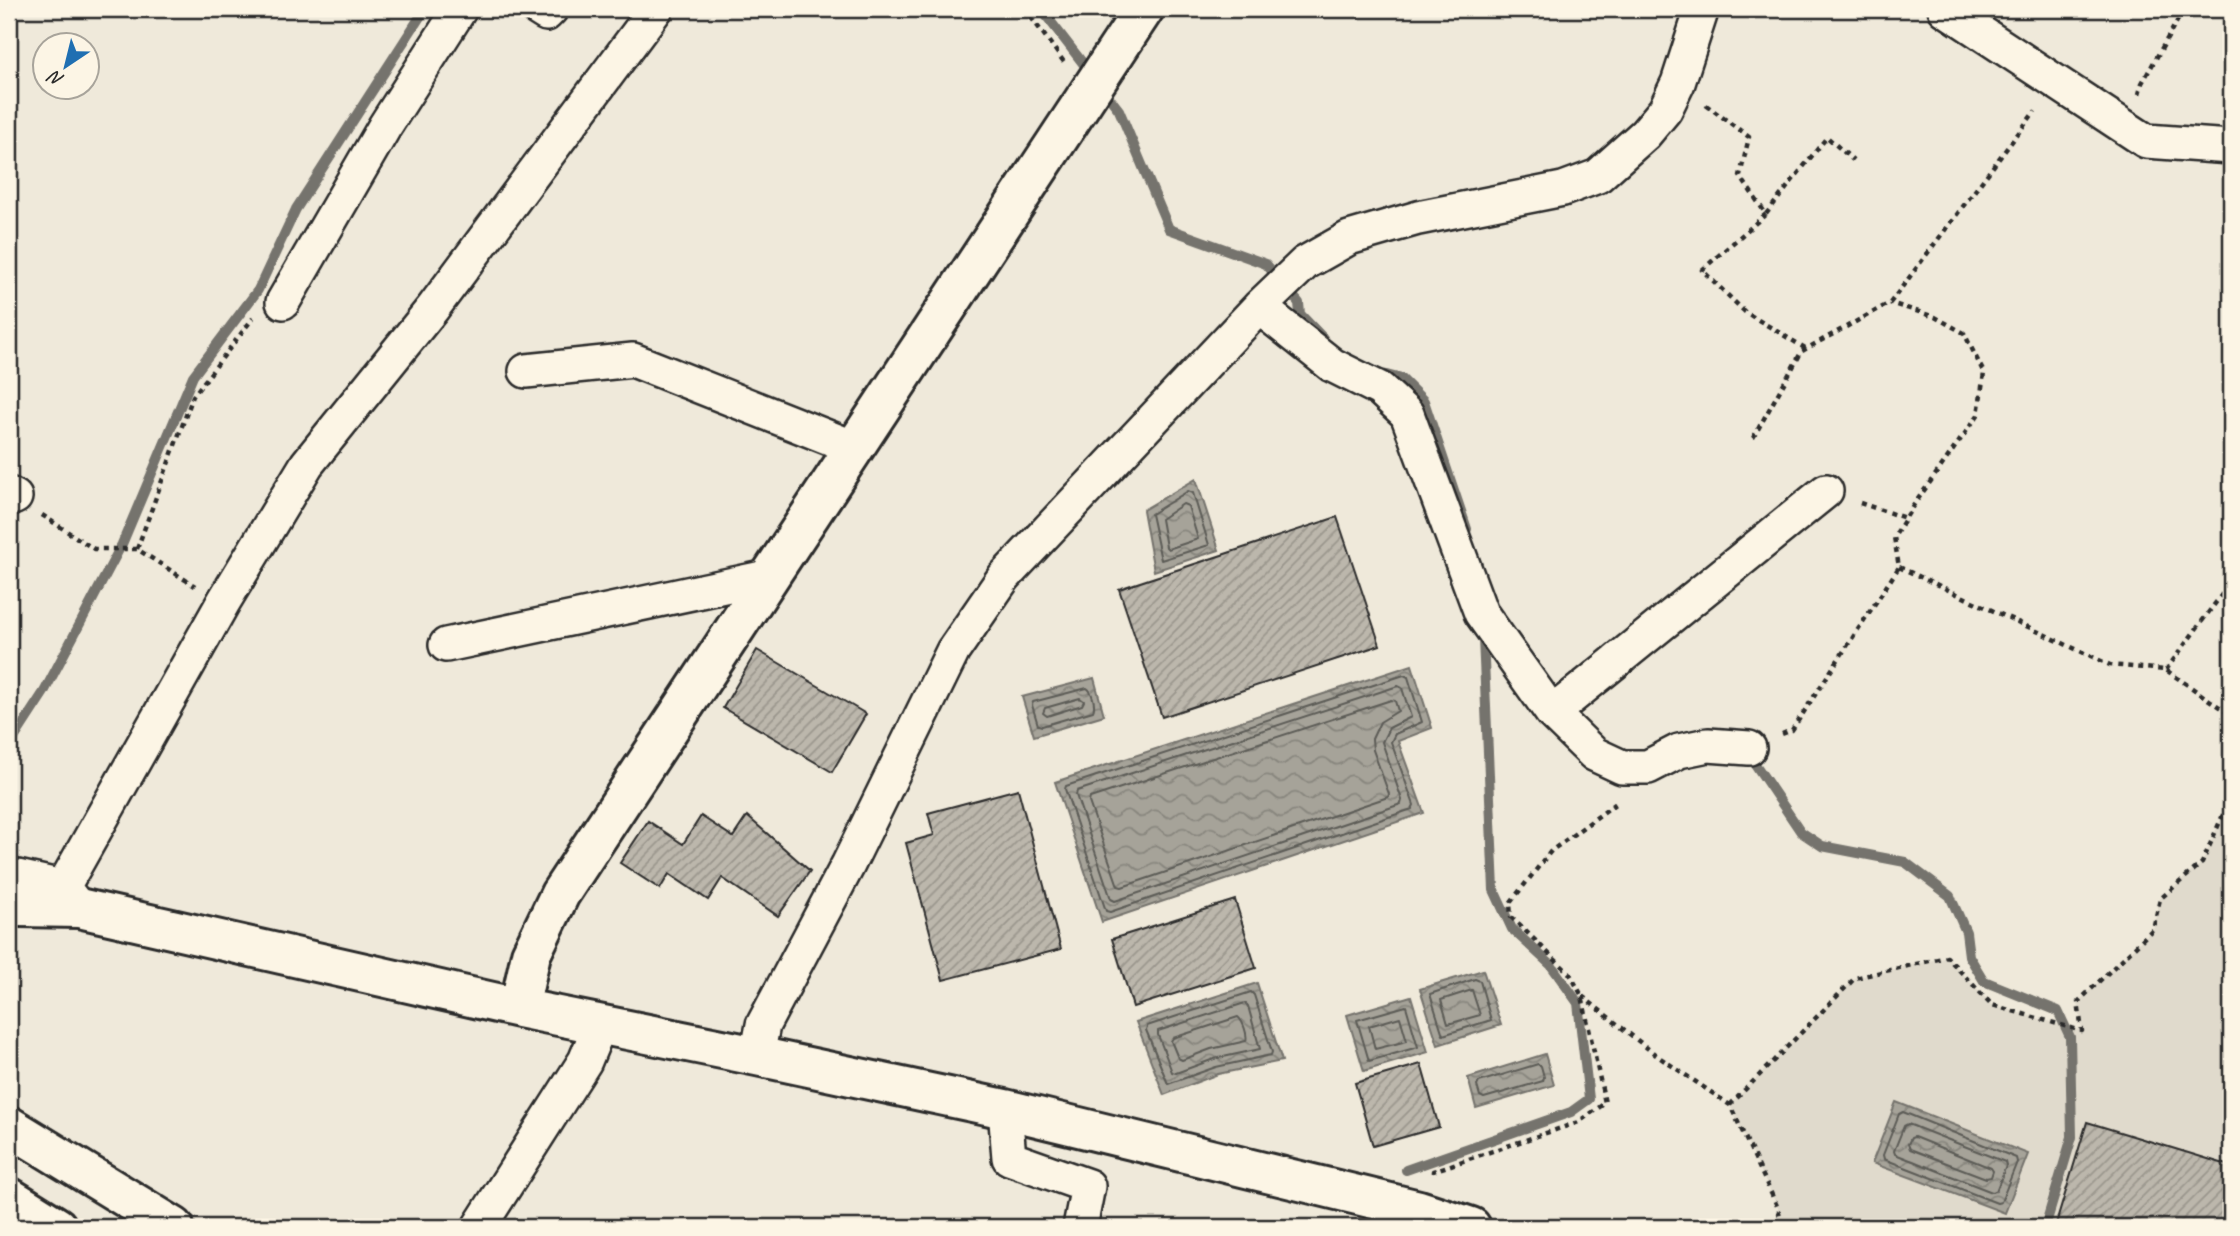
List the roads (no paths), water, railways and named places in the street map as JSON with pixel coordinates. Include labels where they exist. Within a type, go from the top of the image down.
[{"type":"main road","points":[[519,1008],[531,954],[561,894],[1144,9]]},
{"type":"main road","points":[[9,905],[71,898],[519,1008],[1004,1109],[1419,1219],[1471,1227]]},
{"type":"main road","points":[[9,1126],[174,1227]]},
{"type":"main road","points":[[9,1198],[57,1227]]},
{"type":"street","points":[[284,302],[385,127],[460,9]]},
{"type":"street","points":[[538,9],[546,14],[551,9]]},
{"type":"street","points":[[9,875],[71,898],[224,601],[307,464],[433,308],[656,9]]},
{"type":"street","points":[[757,1056],[763,1025],[848,865],[953,651],[1004,578],[1259,307],[1305,262],[1349,238],[1418,218],[1563,189],[1598,176],[1652,126],[1665,110],[1678,83],[1702,9]]},
{"type":"street","points":[[1944,9],[2146,141],[2231,147]]},
{"type":"street","points":[[1259,307],[1332,365],[1380,389],[1407,414],[1480,613],[1552,713],[1594,754],[1622,767],[1648,767],[1679,751],[1709,745],[1749,748]]},
{"type":"street","points":[[526,371],[633,360],[855,448]]},
{"type":"street","points":[[1552,713],[1826,491]]},
{"type":"street","points":[[446,645],[772,576]]},
{"type":"street","points":[[480,1227],[585,1061],[600,1025]]},
{"type":"street","points":[[1004,1109],[1009,1158],[1088,1186],[1080,1227]]},
{"type":"water","points":[[1196,479],[1219,550],[1154,571],[1143,510]]},
{"type":"water","points":[[1412,665],[1432,728],[1398,741],[1424,813],[1102,922],[1055,782]]},
{"type":"water","points":[[1094,678],[1104,715],[1034,736],[1022,697]]},
{"type":"water","points":[[1483,970],[1501,1025],[1438,1045],[1420,989]]},
{"type":"water","points":[[1257,983],[1282,1061],[1218,1074],[1164,1095],[1136,1022]]},
{"type":"water","points":[[1411,996],[1428,1052],[1364,1071],[1347,1015]]},
{"type":"water","points":[[1545,1054],[1554,1085],[1476,1108],[1468,1078]]},
{"type":"water","points":[[1896,1102],[2028,1154],[2005,1213],[1872,1163]]},
{"type":"waterway","points":[[9,746],[44,692],[122,544],[193,376],[258,290],[296,209],[425,9]]},
{"type":"waterway","points":[[1041,9],[1119,110],[1169,229],[1266,264],[1299,303],[1300,314],[1323,338]]},
{"type":"waterway","points":[[1375,372],[1402,379],[1424,401],[1467,529]]},
{"type":"waterway","points":[[1406,1170],[1571,1112],[1589,1099],[1578,1003],[1551,965],[1512,929],[1494,890],[1483,638],[1486,635]]},
{"type":"waterway","points":[[1753,761],[1801,832],[1822,846],[1905,862],[1950,896],[1966,932],[1969,956],[1984,981],[2058,1011],[2070,1037],[2072,1137],[2045,1227]]}]
